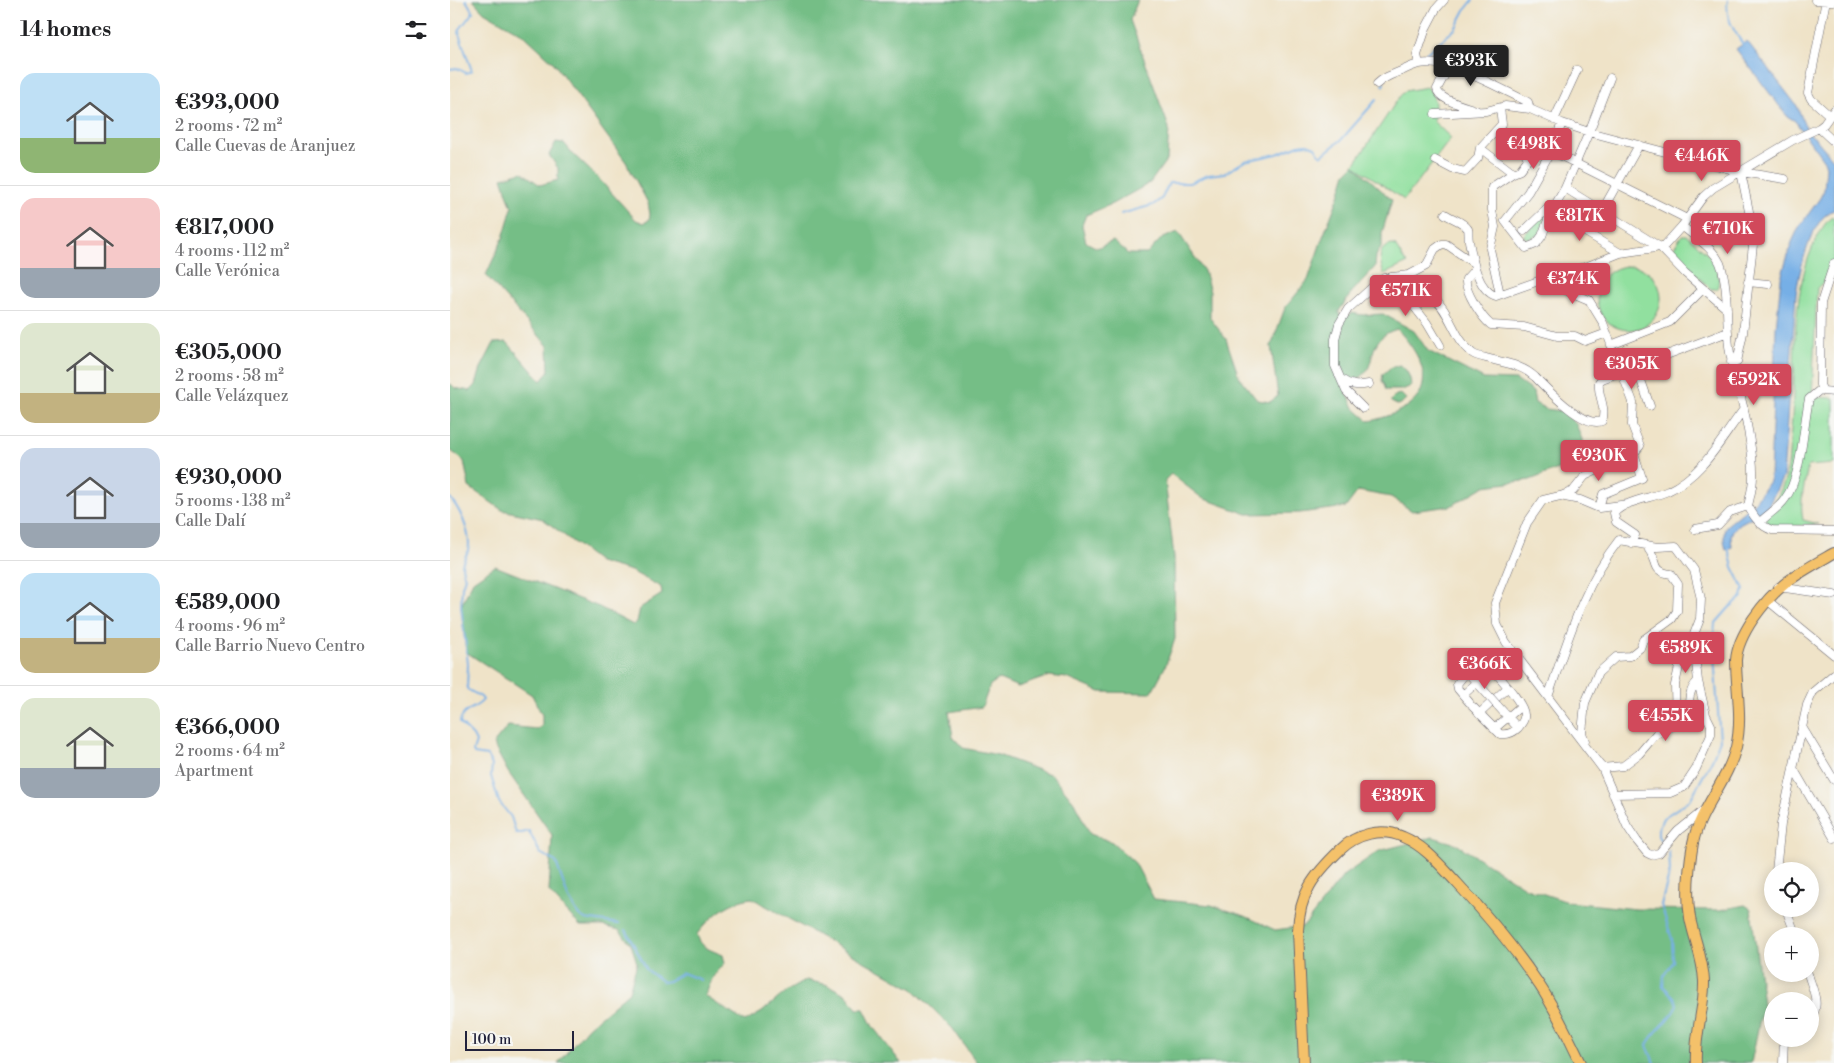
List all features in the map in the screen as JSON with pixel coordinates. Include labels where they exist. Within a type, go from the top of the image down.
[{"type":"main road","points":[[1696,1063],[1703,1008],[1704,980],[1702,958],[1690,919],[1689,890],[1693,843],[1700,821],[1731,762],[1739,736],[1740,709],[1736,662],[1739,644],[1747,628],[1778,587],[1798,573],[1834,553]]},
{"type":"main road","points":[[1304,1063],[1298,931],[1302,899],[1313,881],[1342,847],[1359,836],[1381,832],[1401,836],[1417,844],[1470,897],[1539,985],[1581,1063]]},
{"type":"street","points":[[1419,64],[1417,55],[1426,28],[1436,9],[1444,0]]},
{"type":"street","points":[[1815,0],[1834,1]]},
{"type":"street","points":[[1445,214],[1461,222],[1469,231],[1474,265],[1488,291],[1496,296],[1558,274],[1588,266],[1620,253],[1660,248],[1682,226],[1708,192],[1812,131],[1832,113],[1811,99],[1808,93],[1826,0]]},
{"type":"street","points":[[1377,84],[1384,78],[1419,64],[1439,64],[1485,81],[1528,102],[1530,108]]},
{"type":"street","points":[[1449,67],[1438,88],[1438,92],[1442,98],[1478,111]]},
{"type":"street","points":[[1577,70],[1558,122],[1551,150],[1528,192],[1505,221],[1526,248],[1536,244],[1542,236],[1551,212],[1565,188],[1590,132],[1610,78]]},
{"type":"street","points":[[1435,160],[1452,169],[1465,172],[1478,158],[1480,148],[1502,124],[1500,108]]},
{"type":"street","points":[[1435,114],[1486,111],[1500,108],[1530,108],[1558,122],[1590,132],[1741,172],[1785,179]]},
{"type":"street","points":[[1812,131],[1834,142]]},
{"type":"street","points":[[1594,225],[1639,145]]},
{"type":"street","points":[[1500,294],[1490,249],[1495,227],[1492,210],[1492,186],[1520,170],[1528,159],[1524,150],[1526,147]]},
{"type":"street","points":[[1480,148],[1513,173]]},
{"type":"street","points":[[1551,150],[1688,218]]},
{"type":"street","points":[[1731,362],[1737,362],[1743,333],[1754,236],[1741,172]]},
{"type":"street","points":[[1565,188],[1660,248],[1727,309]]},
{"type":"street","points":[[1524,231],[1547,209],[1620,253]]},
{"type":"street","points":[[1682,226],[1705,246],[1719,262],[1722,271],[1731,362],[1744,409],[1753,474],[1748,507],[1756,520],[1772,530],[1834,531]]},
{"type":"street","points":[[1669,241],[1668,250],[1672,260]]},
{"type":"street","points":[[1363,408],[1346,391],[1336,366],[1334,355],[1334,339],[1339,324],[1348,309],[1379,281],[1390,277],[1409,275],[1426,266],[1435,249],[1442,244],[1446,244],[1474,265]]},
{"type":"street","points":[[1821,389],[1821,303],[1834,263]]},
{"type":"street","points":[[1474,265],[1466,279],[1466,286],[1479,311],[1491,326],[1524,327],[1557,336],[1575,336],[1585,341],[1607,333]]},
{"type":"street","points":[[1558,274],[1563,289],[1584,297],[1592,303],[1607,333],[1632,402],[1632,425],[1640,446],[1634,453],[1585,476],[1573,491],[1542,500],[1527,523],[1495,603],[1498,624],[1506,642],[1602,768],[1627,826],[1636,841],[1647,853],[1652,855],[1660,853],[1678,831],[1707,807]]},
{"type":"street","points":[[1390,277],[1427,323],[1440,345]]},
{"type":"street","points":[[1401,277],[1411,285],[1432,296],[1440,305],[1449,322],[1476,355],[1522,367],[1568,408],[1590,420],[1598,422],[1602,421],[1604,415],[1603,402],[1598,386],[1599,382],[1621,371],[1728,332]]},
{"type":"street","points":[[1748,282],[1768,284]]},
{"type":"street","points":[[1611,345],[1670,322],[1703,288]]},
{"type":"street","points":[[1636,366],[1650,406]]},
{"type":"street","points":[[1340,378],[1348,384],[1355,386],[1369,384]]},
{"type":"street","points":[[1821,389],[1834,392]]},
{"type":"street","points":[[1756,520],[1786,498],[1795,477],[1809,399],[1821,389]]},
{"type":"street","points":[[1631,542],[1634,535],[1620,526],[1614,513],[1628,504],[1668,490],[1692,475],[1715,451],[1744,409]]},
{"type":"street","points":[[1599,508],[1603,494],[1642,478],[1634,453]]},
{"type":"street","points":[[1560,496],[1580,500],[1599,508],[1628,504]]},
{"type":"street","points":[[1695,529],[1718,525],[1730,512],[1748,507]]},
{"type":"street","points":[[1548,697],[1591,582],[1604,558],[1619,540],[1649,546],[1676,546],[1694,570],[1701,599],[1700,618],[1692,637],[1698,681],[1706,715],[1712,730],[1706,748],[1687,784],[1680,790],[1670,793],[1613,794]]},
{"type":"street","points":[[1590,752],[1582,733],[1586,703],[1598,673],[1616,658],[1630,656],[1640,648],[1643,640],[1672,619],[1677,611],[1678,584],[1670,574],[1656,569],[1649,546]]},
{"type":"street","points":[[1778,587],[1834,595]]},
{"type":"street","points":[[1767,600],[1834,655]]},
{"type":"street","points":[[1676,725],[1675,685],[1682,653],[1694,650]]},
{"type":"street","points":[[1480,663],[1486,663],[1493,668],[1521,706],[1525,717],[1518,728],[1506,735],[1500,734],[1479,714],[1463,696],[1457,684],[1480,663]]},
{"type":"street","points":[[1463,696],[1493,668]]},
{"type":"street","points":[[1468,673],[1518,728]]},
{"type":"street","points":[[1777,862],[1781,824],[1808,699],[1834,674]]},
{"type":"street","points":[[1602,768],[1623,766],[1639,754],[1656,734],[1689,719],[1689,697],[1692,686],[1698,681]]},
{"type":"street","points":[[1479,714],[1508,688]]},
{"type":"street","points":[[1494,729],[1521,706]]},
{"type":"street","points":[[1802,727],[1834,780]]},
{"type":"street","points":[[1793,768],[1834,838]]},
{"type":"street","points":[[1784,1047],[1784,1063]]},
{"type":"green space","points":[[473,0],[1138,0],[1130,20],[1169,128],[1167,159],[1150,183],[1112,204],[1086,215],[1082,225],[1086,242],[1097,248],[1113,241],[1128,254],[1147,254],[1161,239],[1178,232],[1204,271],[1210,292],[1210,318],[1226,339],[1239,377],[1257,400],[1270,402],[1278,396],[1271,346],[1285,308],[1308,280],[1346,173],[1354,165],[1392,200],[1382,233],[1382,245],[1376,256],[1375,267],[1352,292],[1339,311],[1339,314],[1343,317],[1352,313],[1362,315],[1383,314],[1414,331],[1428,351],[1484,379],[1516,380],[1533,392],[1535,403],[1546,409],[1562,411],[1576,424],[1583,442],[1583,454],[1571,464],[1530,480],[1485,486],[1451,506],[1412,511],[1391,497],[1358,491],[1346,507],[1300,513],[1247,514],[1202,498],[1171,474],[1165,480],[1174,557],[1175,639],[1165,667],[1151,693],[1100,692],[1067,678],[1049,676],[1018,687],[999,679],[990,685],[982,707],[949,712],[953,737],[963,748],[998,755],[1052,775],[1074,802],[1090,834],[1112,842],[1135,863],[1154,899],[1211,905],[1245,916],[1275,930],[1304,926],[1344,875],[1379,851],[1433,837],[1456,844],[1526,888],[1568,902],[1636,909],[1720,910],[1745,905],[1751,909],[1763,1004],[1751,1063],[977,1063],[953,1029],[913,989],[752,898],[735,902],[721,910],[697,934],[698,939],[703,945],[723,955],[725,963],[713,977],[705,996],[745,1022],[762,1012],[787,991],[806,980],[828,985],[847,995],[857,1009],[864,1009],[873,1027],[901,1063],[558,1063],[588,1027],[629,992],[637,963],[631,944],[619,930],[603,926],[580,926],[549,892],[552,835],[508,772],[493,744],[508,726],[537,729],[542,726],[542,715],[532,695],[466,652],[461,606],[473,581],[495,566],[599,607],[633,625],[637,622],[640,608],[662,594],[661,587],[631,571],[599,562],[543,519],[502,510],[469,487],[464,461],[450,450],[450,383],[455,388],[470,391],[476,385],[481,368],[494,343],[507,342],[541,381],[549,371],[548,346],[486,275],[503,238],[512,208],[502,178],[522,172],[540,185],[558,180],[558,168],[549,155],[556,142],[564,143],[636,220],[644,223],[649,220],[650,214],[648,203],[626,162],[553,62],[524,35],[484,12]],"holes":[[[1397,329],[1410,345],[1419,361],[1423,374],[1422,387],[1417,398],[1406,407],[1390,415],[1369,421],[1354,408],[1340,378],[1357,379],[1365,373],[1369,368],[1375,346],[1386,334]]]},
{"type":"green space","points":[[1427,87],[1433,95],[1435,103],[1433,121],[1451,138],[1404,200],[1354,165],[1400,96],[1405,91]]},
{"type":"green space","points":[[1543,215],[1546,218],[1539,235],[1528,239],[1523,236]]},
{"type":"green space","points":[[1834,216],[1834,263],[1829,277],[1817,288],[1812,397],[1834,398],[1834,464],[1808,466],[1802,499],[1803,520],[1818,524],[1790,526],[1770,524],[1764,521],[1782,488],[1788,468],[1795,335],[1802,282],[1808,258],[1818,236],[1831,217]]},
{"type":"green space","points":[[1682,235],[1687,235],[1706,252],[1715,265],[1719,280],[1717,289],[1711,289],[1674,254],[1673,249]]},
{"type":"green space","points":[[1395,245],[1408,263],[1384,274],[1380,255],[1385,248]]},
{"type":"green space","points":[[1623,266],[1635,266],[1652,275],[1659,286],[1661,298],[1659,310],[1652,321],[1635,330],[1623,330],[1611,325],[1602,316],[1597,304],[1597,292],[1602,280],[1611,271]]},
{"type":"green space","points":[[1399,365],[1408,374],[1411,386],[1402,390],[1386,390],[1382,380],[1383,374],[1390,368]]},
{"type":"green space","points":[[1401,394],[1406,399],[1401,404],[1397,405],[1391,402],[1396,395]]},
{"type":"water","points":[[1747,41],[1797,106],[1811,135],[1834,160],[1834,210],[1819,223],[1813,234],[1803,260],[1796,294],[1783,477],[1766,510],[1741,523],[1733,530],[1731,536],[1732,547],[1726,550],[1724,532],[1726,526],[1754,503],[1769,481],[1776,328],[1781,278],[1792,242],[1799,227],[1824,190],[1826,167],[1824,161],[1795,121],[1787,116],[1736,49]]},
{"type":"waterway","points":[[450,69],[457,68],[466,73],[472,71],[459,34],[460,29],[473,12],[466,0]]},
{"type":"waterway","points":[[1423,56],[1455,29],[1465,10],[1473,0]]},
{"type":"waterway","points":[[1728,0],[1729,18],[1744,46]]},
{"type":"waterway","points":[[1121,214],[1153,205],[1162,198],[1169,183],[1190,183],[1208,175],[1225,173],[1245,161],[1277,154],[1299,145],[1307,144],[1315,147],[1321,156],[1341,140],[1377,99]]},
{"type":"waterway","points":[[450,498],[463,520],[469,539],[468,550],[462,563],[465,577],[462,587],[461,606],[468,664],[467,689],[483,700],[466,712],[461,718],[460,723],[473,736],[476,742],[474,754],[487,756],[492,765],[491,776],[499,802],[511,817],[516,833],[529,831],[540,853],[556,862],[568,897],[578,914],[585,919],[619,924]]},
{"type":"waterway","points":[[1661,841],[1658,836],[1658,829],[1663,818],[1690,800],[1712,760],[1720,740],[1713,641],[1715,624],[1742,597],[1744,589],[1733,567],[1728,548]]},
{"type":"waterway","points":[[1654,1063],[1647,1045],[1675,1010],[1677,1004],[1674,997],[1663,986],[1664,975],[1673,962],[1672,939],[1661,905],[1670,871],[1669,851]]},
{"type":"waterway","points":[[626,930],[647,970],[663,982],[669,981],[683,973],[701,980]]}]
